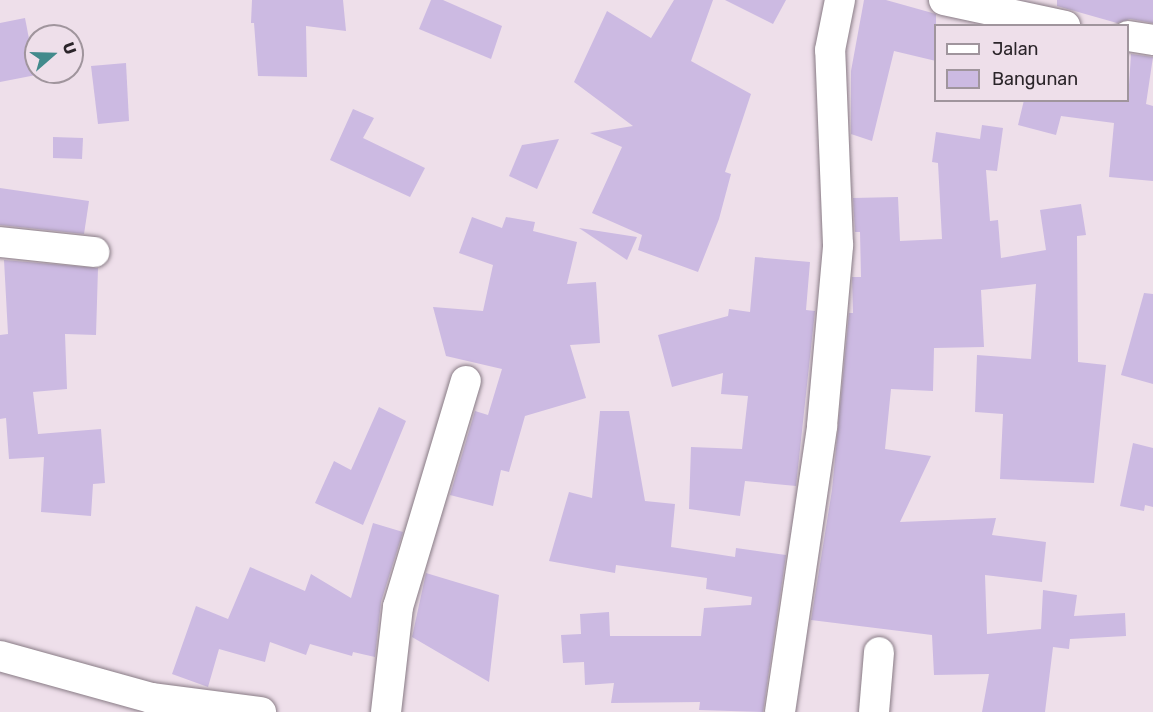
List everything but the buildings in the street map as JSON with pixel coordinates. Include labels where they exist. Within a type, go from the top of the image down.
[{"type":"street","points":[[780,712],[822,426],[838,245],[830,50],[840,0]]},
{"type":"street","points":[[944,0],[1056,24]]},
{"type":"street","points":[[1129,36],[1153,40]]},
{"type":"street","points":[[0,242],[94,252]]},
{"type":"street","points":[[386,712],[398,607],[466,381]]},
{"type":"street","points":[[874,712],[879,652]]},
{"type":"street","points":[[0,656],[152,705],[261,712]]}]
